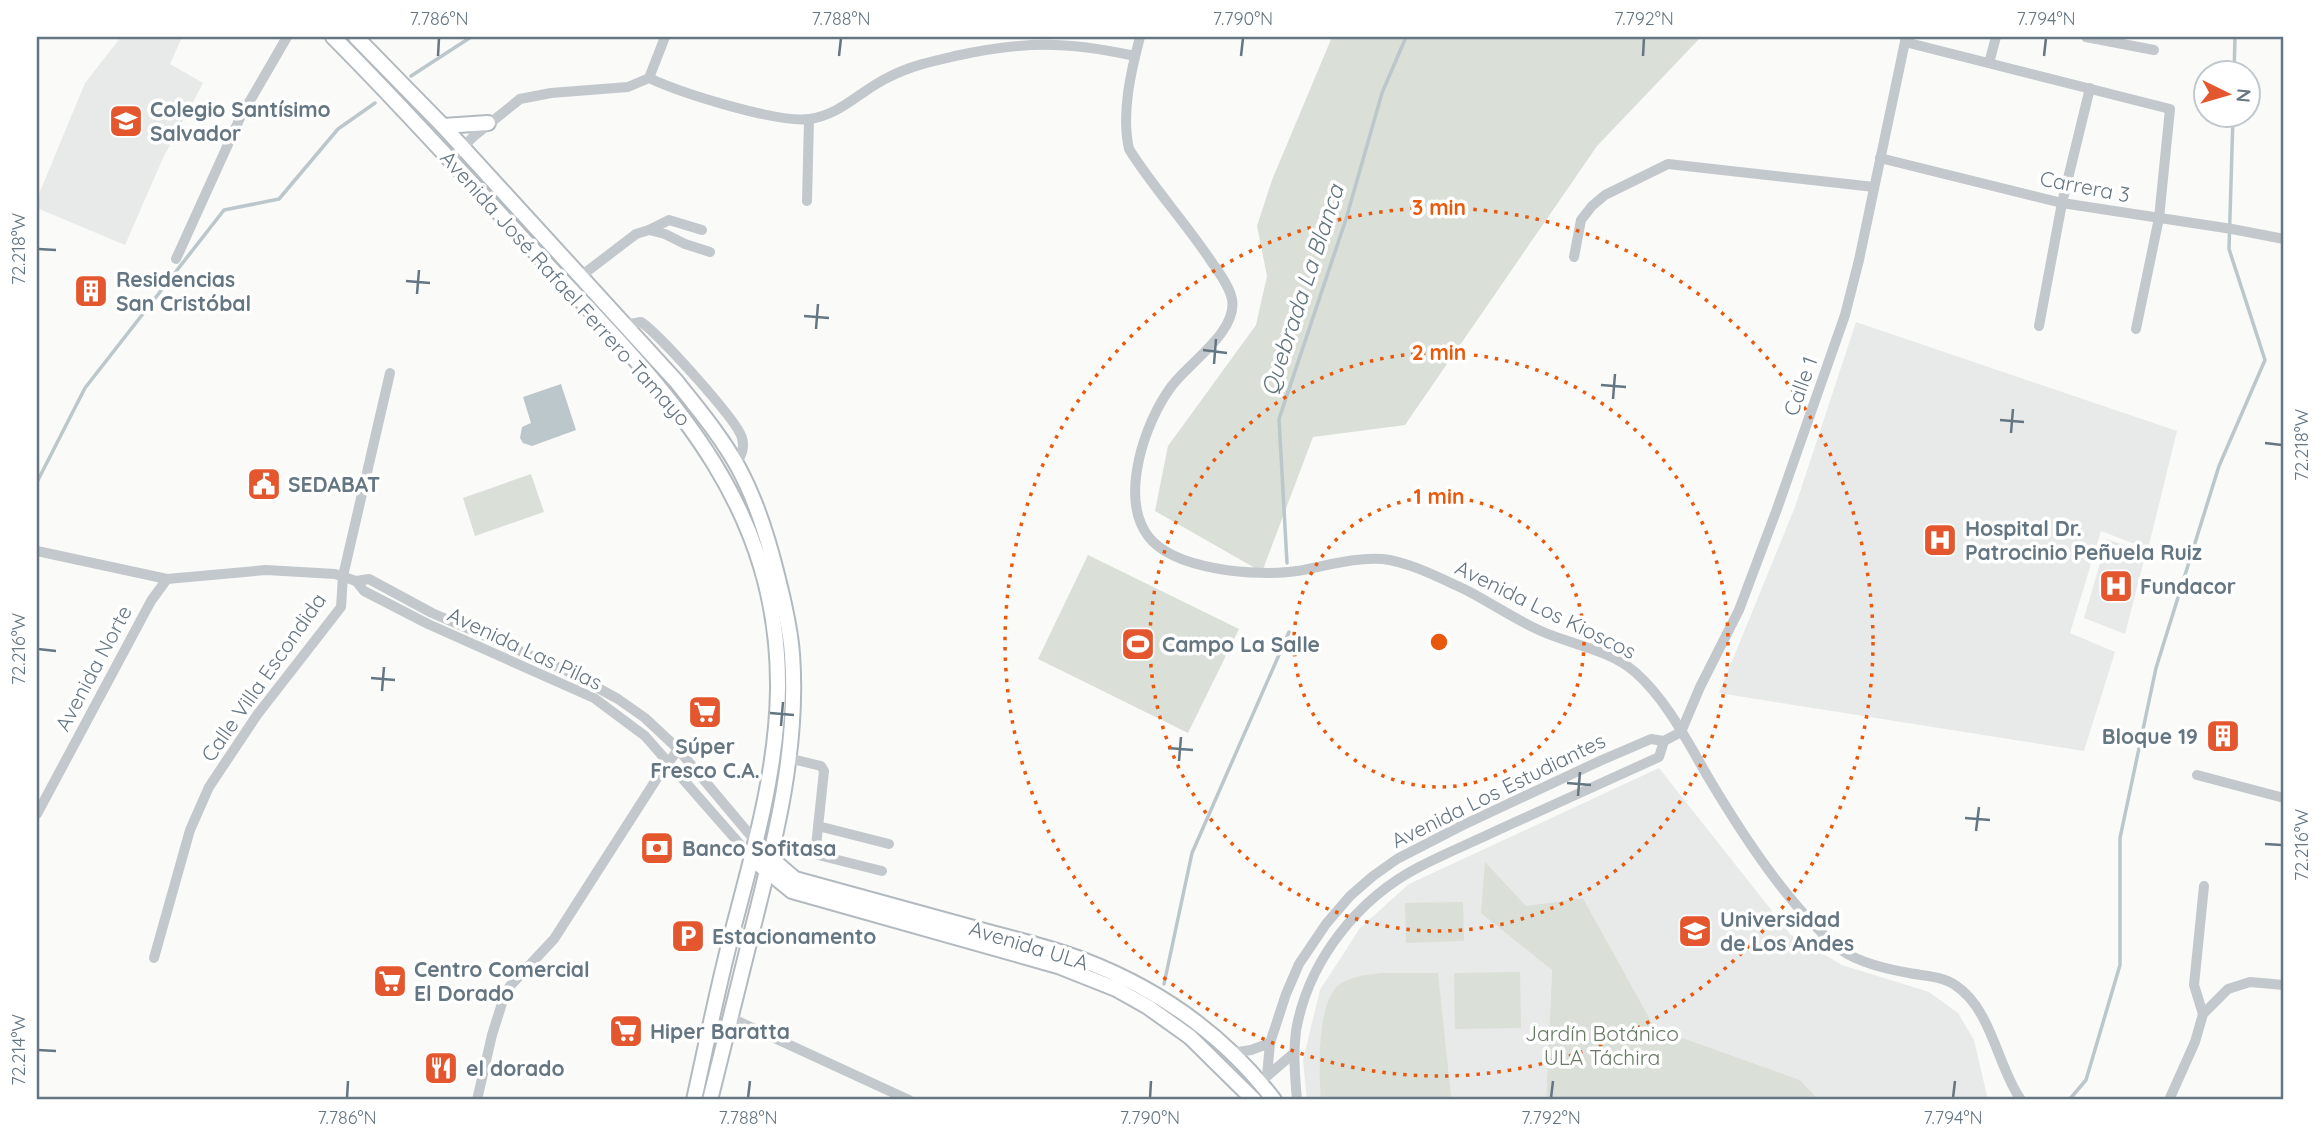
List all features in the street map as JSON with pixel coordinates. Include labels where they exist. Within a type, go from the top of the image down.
[{"type":"street","points":[[176,259],[237,125],[286,37]]},
{"type":"street","name":"Avenida José Rafael Ferrero Tamayo","points":[[333,37],[451,159],[679,412],[715,462],[751,535],[776,650],[778,689],[773,748],[756,842],[694,1100]]},
{"type":"street","name":"Avenida José Rafael Ferrero Tamayo","points":[[356,37],[443,126],[676,381],[736,464],[768,539],[784,601],[793,664],[792,730],[769,865],[710,1100]]},
{"type":"street","points":[[451,159],[488,123],[520,99],[551,93],[628,87],[649,78],[665,37]]},
{"type":"street","name":"Avenida Los Kioscos","points":[[1140,37],[1125,131],[1129,149],[1204,250],[1224,280],[1232,299],[1232,313],[1225,327],[1172,385],[1158,409],[1140,452],[1135,494],[1145,533],[1162,551],[1213,567],[1269,573],[1295,571],[1338,561],[1385,559],[1465,590],[1542,632],[1619,660],[1635,672],[1656,695],[1755,853],[1816,925],[1838,948],[1864,960],[1906,973],[1933,976],[1956,985],[1975,1005],[1986,1024],[2011,1087],[2021,1100]]},
{"type":"street","points":[[1989,63],[1996,37]]},
{"type":"street","points":[[2086,37],[2154,50]]},
{"type":"street","points":[[1906,39],[2170,109],[2159,218],[2136,329]]},
{"type":"street","name":"Calle 1","points":[[1681,732],[1738,610],[1777,509],[1845,316],[1906,39]]},
{"type":"street","points":[[649,78],[674,90],[764,114],[809,119],[842,107],[887,77],[925,63],[988,49],[1024,44],[1054,44],[1091,47],[1135,56]]},
{"type":"street","points":[[2039,326],[2062,203],[2090,88]]},
{"type":"street","points":[[807,201],[809,119]]},
{"type":"street","points":[[443,126],[488,123]]},
{"type":"street","name":"Carrera 3","points":[[1880,158],[2062,203],[2284,239]]},
{"type":"street","points":[[1574,257],[1581,220],[1592,206],[1605,195],[1668,164],[1679,163],[1874,187]]},
{"type":"street","points":[[581,276],[636,234],[669,220],[702,230]]},
{"type":"street","points":[[649,230],[710,252]]},
{"type":"street","points":[[625,325],[641,322],[652,328],[738,430],[743,447],[736,464]]},
{"type":"street","name":"Calle Villa Escondida","points":[[154,958],[190,830],[209,787],[257,715],[341,607],[343,576],[390,373]]},
{"type":"street","name":"Avenida Las Pilas","points":[[37,551],[167,579],[266,570],[343,576],[356,580],[369,579],[432,613],[588,681],[645,718],[678,750],[756,842]]},
{"type":"street","name":"Avenida Norte","points":[[37,814],[151,601],[167,579]]},
{"type":"street","name":"Avenida Las Pilas","points":[[356,580],[365,591],[428,624],[594,698],[645,736],[752,858]]},
{"type":"street","name":"Avenida Los Estudiantes","points":[[1264,1079],[1270,1043],[1299,964],[1342,905],[1373,876],[1397,859],[1461,826],[1602,760],[1651,739],[1664,741],[1681,732]]},
{"type":"street","name":"Avenida Los Estudiantes","points":[[1297,1100],[1294,1052],[1297,1029],[1316,970],[1334,941],[1371,900],[1419,867],[1659,757],[1664,741]]},
{"type":"street","points":[[477,1100],[503,997],[554,939],[678,750]]},
{"type":"street","points":[[788,758],[821,766],[824,771],[816,846],[818,855],[882,871]]},
{"type":"street","points":[[2197,775],[2284,798]]},
{"type":"street","points":[[818,826],[889,844]]},
{"type":"street","name":"Avenida ULA","points":[[756,842],[769,865],[792,891],[1058,966],[1116,989],[1191,1037],[1253,1098]]},
{"type":"street","name":"Avenida ULA","points":[[752,858],[795,879],[1045,947],[1117,974],[1149,989],[1193,1020],[1264,1079],[1274,1100]]},
{"type":"street","points":[[2203,1014],[2194,985],[2204,886]]},
{"type":"street","points":[[2169,1100],[2195,1042],[2203,1014],[2228,989],[2250,982],[2284,985]]},
{"type":"street","points":[[731,1018],[909,1100]]},
{"type":"street","points":[[1231,1053],[1270,1043]]},
{"type":"street","points":[[1253,1098],[1264,1079],[1294,1052]]},
{"type":"shaded area","name":"Colegio Santísimo Salvador","points":[[121,37],[182,37],[170,64],[203,83],[163,158],[125,245],[37,208],[37,199],[85,83]]},
{"type":"shaded area","name":"Hospital Dr. Patrocinio Peñuela Ruiz","points":[[1856,322],[2177,431],[2148,549],[2101,531],[2070,633],[2115,652],[2084,751],[1719,693],[1795,507]]},
{"type":"shaded area","points":[[561,384],[576,430],[532,446],[523,443],[520,438],[522,427],[531,423],[523,397]]},
{"type":"shaded area","name":"Fundacor","points":[[2107,539],[2146,553],[2125,634],[2084,618]]},
{"type":"shaded area","name":"Universidad de Los Andes","points":[[1659,768],[1791,935],[1842,965],[1929,992],[1958,1013],[1974,1040],[1988,1100],[1819,1100],[1800,1080],[1655,1028],[1583,898],[1482,913],[1552,970],[1546,1100],[1307,1100],[1303,1060],[1320,990],[1360,928],[1409,884]]},
{"type":"green space","points":[[1332,37],[1701,37],[1597,146],[1405,425],[1313,437],[1262,572],[1155,511],[1168,446],[1256,325],[1267,276],[1257,226],[1272,180]]},
{"type":"green space","points":[[531,474],[544,512],[475,536],[463,498]]},
{"type":"green space","name":"Campo La Salle","points":[[1088,555],[1239,629],[1188,733],[1038,659]]},
{"type":"green space","name":"Jardín Botánico ULA Táchira","points":[[1485,862],[1526,906],[1583,898],[1655,1028],[1800,1080],[1819,1100],[1546,1100],[1552,970],[1481,913]]},
{"type":"green space","points":[[1463,902],[1464,941],[1406,943],[1405,903]]},
{"type":"green space","points":[[1520,972],[1521,1028],[1455,1029],[1454,973]]},
{"type":"green space","points":[[1381,973],[1438,973],[1451,1097],[1449,1100],[1321,1100],[1321,1039],[1323,1021],[1332,993],[1340,984],[1350,979]]},
{"type":"waterway","points":[[411,76],[471,37]]},
{"type":"waterway","name":"Quebrada La Blanca","points":[[1287,563],[1279,419],[1346,219],[1382,93],[1406,37]]},
{"type":"waterway","points":[[2234,60],[2235,37]]},
{"type":"waterway","points":[[37,482],[85,388],[224,210],[279,199],[338,129],[375,103]]},
{"type":"waterway","points":[[2069,1100],[2086,1080],[2120,965],[2120,838],[2156,668],[2219,466],[2265,360],[2229,249],[2233,130]]},
{"type":"waterway","name":"Quebrada La Blanca","points":[[1164,984],[1192,853],[1289,632]]},
{"type":"place","name":"Colegio Santísimo Salvador","points":[[126,121]]},
{"type":"place","name":"Residencias San Cristóbal","points":[[91,291]]},
{"type":"place","name":"SEDABAT","points":[[264,484]]},
{"type":"place","name":"Hospital Dr. Patrocinio Peñuela Ruiz","points":[[1940,540]]},
{"type":"place","name":"Fundacor","points":[[2116,586]]},
{"type":"place","name":"Campo La Salle","points":[[1138,644]]},
{"type":"place","name":"Súper Fresco C.A.","points":[[705,712]]},
{"type":"place","name":"Bloque 19","points":[[2223,736]]},
{"type":"place","name":"Banco Sofitasa","points":[[657,848]]},
{"type":"place","name":"Universidad de Los Andes","points":[[1695,931]]},
{"type":"place","name":"Estacionamento","points":[[688,936]]},
{"type":"place","name":"Centro Comercial El Dorado","points":[[390,981]]},
{"type":"place","name":"Hiper Baratta","points":[[626,1031]]},
{"type":"place","name":"el dorado","points":[[441,1068]]}]
